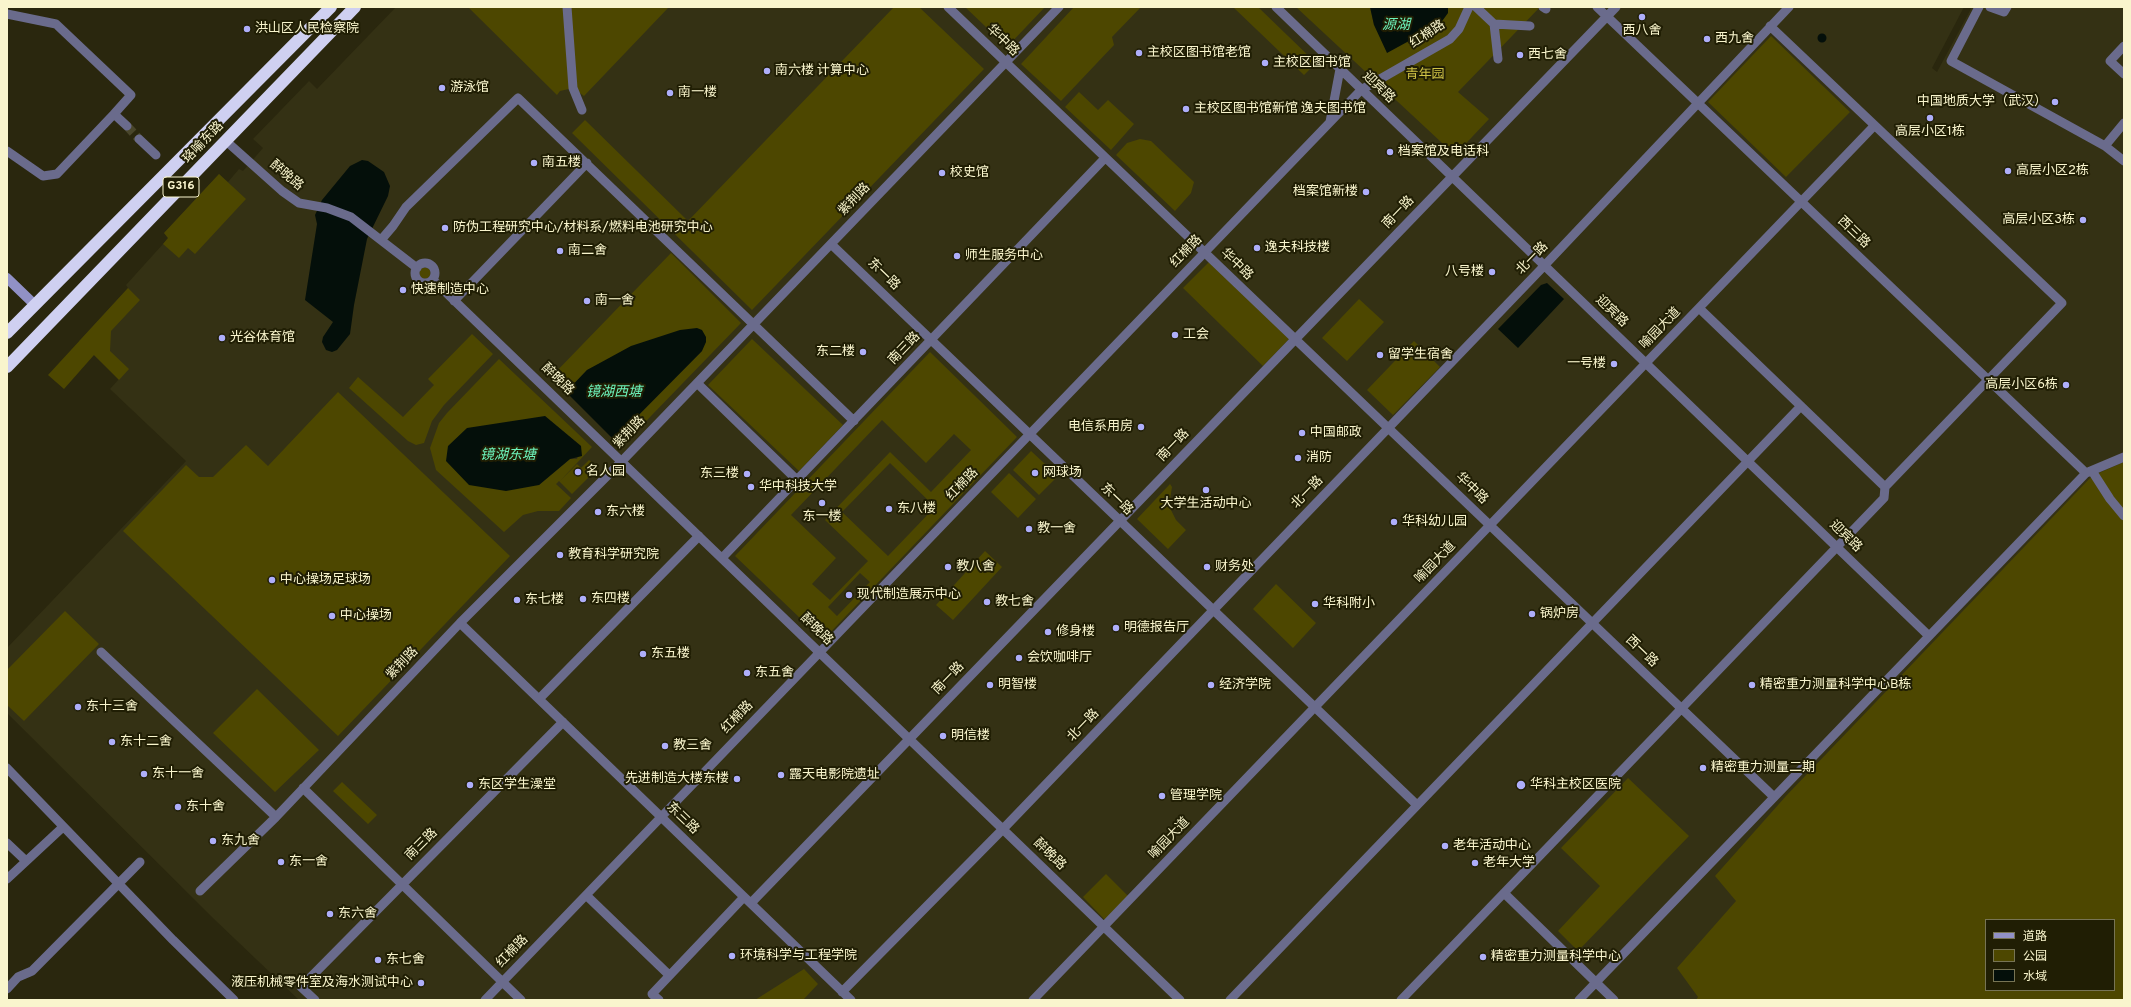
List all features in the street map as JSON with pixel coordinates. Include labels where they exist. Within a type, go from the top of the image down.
[{"type":"highway","name":"珞喻东路","points":[[7,333],[331,7]]},
{"type":"highway","name":"珞喻东路","points":[[7,367],[355,7]]},
{"type":"street","points":[[567,7],[573,88],[582,110]]},
{"type":"street","name":"华中路","points":[[948,7],[1490,525]]},
{"type":"street","name":"紫荆路","points":[[200,891],[276,817],[460,623],[622,461],[1058,7]]},
{"type":"street","name":"迎宾路","points":[[1276,7],[1929,636]]},
{"type":"street","name":"红棉路","points":[[485,1000],[1361,90],[1450,40],[1459,30],[1469,7]]},
{"type":"street","points":[[1476,7],[1494,24],[1498,59]]},
{"type":"street","name":"西三路","points":[[1597,7],[1699,102],[1988,380],[2089,472],[2124,516]]},
{"type":"street","name":"南一路","points":[[658,1000],[652,994],[669,975],[748,900],[909,738],[1616,7]]},
{"type":"street","name":"北一路","points":[[842,992],[1003,829],[1214,610],[1544,266],[1789,7]]},
{"type":"street","points":[[1979,7],[1951,61],[2105,146],[2124,161]]},
{"type":"street","points":[[1990,7],[2004,12],[2007,7]]},
{"type":"street","points":[[7,14],[56,24],[131,95],[57,174],[44,176],[7,151]]},
{"type":"street","points":[[1494,24],[1530,26]]},
{"type":"street","points":[[1401,1000],[1884,498],[1885,487],[2062,303],[1770,26]]},
{"type":"street","points":[[2124,46],[2110,61],[2124,74]]},
{"type":"street","points":[[1330,122],[1340,69]]},
{"type":"street","points":[[381,240],[394,226],[406,207],[518,98],[854,421]]},
{"type":"street","points":[[114,114],[127,126]]},
{"type":"street","points":[[2105,146],[2124,123]]},
{"type":"street","name":"喻园大道","points":[[1033,1000],[1874,126]]},
{"type":"street","points":[[139,139],[156,155]]},
{"type":"street","name":"醉晚路","points":[[226,141],[282,191],[299,203],[307,206],[340,211],[368,228],[417,268]]},
{"type":"street","name":"南三路","points":[[722,558],[1105,158]]},
{"type":"street","points":[[454,301],[587,163]]},
{"type":"street","name":"东一路","points":[[831,244],[1417,805]]},
{"type":"street","name":"醉晚路","points":[[424,263],[432,266],[435,274],[433,280],[424,283],[418,280],[415,274],[417,268],[424,263]]},
{"type":"street","points":[[7,278],[35,305]]},
{"type":"street","name":"醉晚路","points":[[433,280],[1180,1000]]},
{"type":"street","points":[[1699,308],[1885,487]]},
{"type":"street","points":[[697,383],[797,480]]},
{"type":"street","points":[[1230,1000],[1801,406]]},
{"type":"street","points":[[1579,1000],[2089,472],[2124,457]]},
{"type":"street","name":"西一路","points":[[1490,525],[1774,798]]},
{"type":"street","points":[[539,699],[699,536]]},
{"type":"street","name":"东三路","points":[[460,623],[851,1000]]},
{"type":"street","points":[[101,652],[276,817]]},
{"type":"street","name":"南三路","points":[[315,1000],[301,987],[563,722]]},
{"type":"street","points":[[7,768],[118,884],[234,1000]]},
{"type":"street","points":[[303,788],[401,885],[521,1000]]},
{"type":"street","points":[[7,879],[64,827]]},
{"type":"street","points":[[7,843],[26,861]]},
{"type":"street","points":[[7,989],[18,977],[32,971],[140,862]]},
{"type":"street","points":[[1504,893],[1614,1000]]},
{"type":"street","points":[[586,895],[669,975]]},
{"type":"shaded area","name":"华中科技大学","points":[[396,7],[1964,7],[1932,68],[1937,72],[1972,7],[2124,7],[2124,909],[1985,919],[1985,991],[2017,1000],[299,1000],[214,919],[7,713],[7,648],[186,461],[110,389],[119,379],[79,341],[128,288],[126,285],[168,238],[164,233],[219,174],[228,182],[239,169],[243,171],[263,148],[253,139],[309,81],[317,89]]},
{"type":"green space","points":[[468,7],[668,8],[584,96],[573,88],[560,91],[557,95]]},
{"type":"green space","points":[[894,7],[919,7],[984,69],[752,310],[572,133],[585,120],[688,221]]},
{"type":"green space","points":[[965,7],[1045,7],[1007,47]]},
{"type":"green space","points":[[1074,7],[1141,7],[1112,37],[1114,45],[1061,101],[1021,64]]},
{"type":"green space","points":[[1233,7],[1258,7],[1316,63],[1304,75]]},
{"type":"green space","name":"青年园","points":[[1296,7],[1370,7],[1374,25],[1448,13],[1448,7],[1540,7],[1458,92],[1489,119],[1455,155]]},
{"type":"green space","points":[[1771,36],[1850,112],[1786,177],[1708,102]]},
{"type":"green space","points":[[1079,92],[1098,110],[1108,100],[1134,124],[1111,150],[1065,107]]},
{"type":"green space","points":[[1140,139],[1151,141],[1194,182],[1191,193],[1175,211],[1116,155],[1127,143]]},
{"type":"green space","points":[[219,174],[246,199],[195,254],[188,248],[179,258],[163,244],[168,238],[164,233]]},
{"type":"green space","points":[[671,253],[741,323],[621,447],[614,440],[702,351],[604,362],[587,370],[566,392],[551,377]]},
{"type":"green space","points":[[1209,262],[1289,339],[1263,366],[1183,288]]},
{"type":"green space","points":[[425,267],[429,269],[431,273],[429,277],[425,279],[421,277],[419,273],[421,269]]},
{"type":"green space","points":[[128,288],[140,300],[111,331],[110,351],[129,369],[119,380],[94,355],[64,389],[48,375]]},
{"type":"green space","points":[[1359,299],[1384,322],[1347,361],[1322,338]]},
{"type":"green space","points":[[472,334],[493,354],[444,405],[432,421],[424,443],[416,445],[408,441],[349,388],[358,377],[403,417],[434,385],[428,379]]},
{"type":"green space","points":[[752,339],[843,425],[799,471],[708,385]]},
{"type":"green space","points":[[1414,341],[1440,367],[1393,415],[1367,390]]},
{"type":"green space","points":[[930,352],[1017,437],[823,640],[735,556]],"holes":[[[882,420],[926,463],[954,434],[971,450],[931,492],[890,452],[825,520],[868,561],[830,600],[812,584],[836,558],[791,515]],[[890,463],[935,507],[888,556],[842,512]],[[860,573],[870,582],[837,616],[828,607]]]},
{"type":"green space","points":[[499,359],[592,447],[560,481],[577,464],[581,468],[589,460],[598,468],[572,494],[559,481],[556,484],[571,498],[559,511],[538,511],[523,515],[504,532],[436,470],[430,448],[439,423]],"holes":[[[545,416],[581,446],[577,459],[570,459],[539,485]]]},
{"type":"green space","name":"中心操场","points":[[338,392],[510,556],[338,736],[123,531],[186,465],[199,477],[213,477],[246,445],[268,466]]},
{"type":"green space","name":"网球场","points":[[1031,451],[1058,476],[1039,495],[1013,470]]},
{"type":"green space","points":[[2124,462],[2124,1000],[1696,1000],[1698,997],[1677,968],[1736,901],[1715,876],[1786,796],[2092,476]]},
{"type":"green space","name":"网球场","points":[[1009,473],[1036,499],[1018,518],[991,492]]},
{"type":"green space","points":[[1170,484],[1172,487],[1169,506],[1176,520],[1186,530],[1168,549],[1137,519]]},
{"type":"green space","points":[[985,551],[1002,567],[953,620],[936,605]]},
{"type":"green space","points":[[1276,584],[1316,623],[1293,648],[1253,609]]},
{"type":"green space","points":[[65,611],[99,644],[24,721],[7,705],[7,670]]},
{"type":"green space","points":[[257,689],[319,750],[275,792],[213,733]]},
{"type":"green space","points":[[1628,778],[1689,836],[1578,951],[1558,931],[1600,886],[1561,848]]},
{"type":"green space","points":[[342,782],[377,815],[368,824],[333,791]]},
{"type":"green space","points":[[1106,874],[1128,896],[1105,920],[1083,897]]},
{"type":"green space","points":[[804,969],[818,984],[803,1000],[755,1000]]},
{"type":"water","name":"源湖","points":[[1370,7],[1448,7],[1448,13],[1440,24],[1387,53],[1374,25]]},
{"type":"water","points":[[1822,33],[1827,38],[1822,43],[1817,38]]},
{"type":"water","points":[[362,160],[368,161],[384,172],[390,186],[388,196],[367,239],[350,334],[337,350],[332,352],[326,350],[322,342],[323,337],[333,322],[305,300],[317,224],[315,215],[322,200],[350,166]]},
{"type":"water","points":[[1547,283],[1564,299],[1518,348],[1498,329],[1541,285]]},
{"type":"water","name":"镜湖西塘","points":[[697,328],[702,330],[706,337],[706,342],[702,351],[614,440],[566,392],[587,370],[631,346],[680,330]]},
{"type":"water","name":"镜湖东塘","points":[[545,416],[581,446],[582,456],[570,459],[539,485],[506,491],[469,485],[446,461],[448,446],[467,428]]},
{"type":"tunnel","points":[[127,126],[139,139]]},
{"type":"place","name":"西八舍","points":[[1642,17]]},
{"type":"place","name":"洪山区人民检察院","points":[[247,29]]},
{"type":"place","name":"西九舍","points":[[1707,39]]},
{"type":"place","name":"主校区图书馆老馆","points":[[1139,53]]},
{"type":"place","name":"西七舍","points":[[1520,55]]},
{"type":"place","name":"主校区图书馆","points":[[1265,63]]},
{"type":"place","name":"南六楼 计算中心","points":[[767,71]]},
{"type":"place","name":"游泳馆","points":[[442,88]]},
{"type":"place","name":"南一楼","points":[[670,93]]},
{"type":"place","name":"中国地质大学（武汉）","points":[[2055,102]]},
{"type":"place","name":"主校区图书馆新馆 逸夫图书馆","points":[[1186,109]]},
{"type":"place","name":"高层小区1栋","points":[[1930,118]]},
{"type":"place","name":"档案馆及电话科","points":[[1390,152]]},
{"type":"place","name":"南五楼","points":[[534,163]]},
{"type":"place","name":"高层小区2栋","points":[[2008,171]]},
{"type":"place","name":"校史馆","points":[[942,173]]},
{"type":"place","name":"档案馆新楼","points":[[1366,192]]},
{"type":"place","name":"高层小区3栋","points":[[2083,220]]},
{"type":"place","name":"防伪工程研究中心/材料系/燃料电池研究中心","points":[[445,228]]},
{"type":"place","name":"逸夫科技楼","points":[[1257,248]]},
{"type":"place","name":"南二舍","points":[[560,251]]},
{"type":"place","name":"师生服务中心","points":[[957,256]]},
{"type":"place","name":"八号楼","points":[[1492,272]]},
{"type":"place","name":"快速制造中心","points":[[403,290]]},
{"type":"place","name":"南一舍","points":[[587,301]]},
{"type":"place","name":"工会","points":[[1175,335]]},
{"type":"place","name":"光谷体育馆","points":[[222,338]]},
{"type":"place","name":"东二楼","points":[[863,352]]},
{"type":"place","name":"留学生宿舍","points":[[1380,355]]},
{"type":"place","name":"一号楼","points":[[1614,364]]},
{"type":"place","name":"高层小区6栋","points":[[2066,385]]},
{"type":"place","name":"电信系用房","points":[[1141,427]]},
{"type":"place","name":"中国邮政","points":[[1302,433]]},
{"type":"place","name":"消防","points":[[1298,458]]},
{"type":"place","name":"名人园","points":[[578,472]]},
{"type":"place","name":"网球场","points":[[1035,473]]},
{"type":"place","name":"东三楼","points":[[747,474]]},
{"type":"place","name":"华中科技大学","points":[[751,487]]},
{"type":"place","name":"大学生活动中心","points":[[1206,490]]},
{"type":"place","name":"东一楼","points":[[822,503]]},
{"type":"place","name":"东八楼","points":[[889,509]]},
{"type":"place","name":"东六楼","points":[[598,512]]},
{"type":"place","name":"华科幼儿园","points":[[1394,522]]},
{"type":"place","name":"教一舍","points":[[1029,529]]},
{"type":"place","name":"教育科学研究院","points":[[560,555]]},
{"type":"place","name":"教八舍","points":[[948,567]]},
{"type":"place","name":"财务处","points":[[1207,567]]},
{"type":"place","name":"中心操场足球场","points":[[272,580]]},
{"type":"place","name":"现代制造展示中心","points":[[849,595]]},
{"type":"place","name":"东四楼","points":[[583,599]]},
{"type":"place","name":"东七楼","points":[[517,600]]},
{"type":"place","name":"教七舍","points":[[987,602]]},
{"type":"place","name":"华科附小","points":[[1315,604]]},
{"type":"place","name":"锅炉房","points":[[1532,614]]},
{"type":"place","name":"中心操场","points":[[332,616]]},
{"type":"place","name":"明德报告厅","points":[[1116,628]]},
{"type":"place","name":"修身楼","points":[[1048,632]]},
{"type":"place","name":"东五楼","points":[[643,654]]},
{"type":"place","name":"会饮咖啡厅","points":[[1019,658]]},
{"type":"place","name":"东五舍","points":[[747,673]]},
{"type":"place","name":"明智楼","points":[[990,685]]},
{"type":"place","name":"经济学院","points":[[1211,685]]},
{"type":"place","name":"精密重力测量科学中心B栋","points":[[1752,685]]},
{"type":"place","name":"东十三舍","points":[[78,707]]},
{"type":"place","name":"明信楼","points":[[943,736]]},
{"type":"place","name":"东十二舍","points":[[112,742]]},
{"type":"place","name":"教三舍","points":[[665,746]]},
{"type":"place","name":"精密重力测量二期","points":[[1703,768]]},
{"type":"place","name":"东十一舍","points":[[144,774]]},
{"type":"place","name":"露天电影院遗址","points":[[781,775]]},
{"type":"place","name":"先进制造大楼东楼","points":[[737,779]]},
{"type":"place","name":"东区学生澡堂","points":[[470,785]]},
{"type":"place","name":"华科主校区医院","points":[[1521,785]]},
{"type":"place","name":"管理学院","points":[[1162,796]]},
{"type":"place","name":"东十舍","points":[[178,807]]},
{"type":"place","name":"东九舍","points":[[213,841]]},
{"type":"place","name":"老年活动中心","points":[[1445,846]]},
{"type":"place","name":"东一舍","points":[[281,862]]},
{"type":"place","name":"老年大学","points":[[1475,863]]},
{"type":"place","name":"东六舍","points":[[330,914]]},
{"type":"place","name":"环境科学与工程学院","points":[[732,956]]},
{"type":"place","name":"精密重力测量科学中心","points":[[1483,957]]},
{"type":"place","name":"东七舍","points":[[378,960]]},
{"type":"place","name":"液压机械零件室及海水测试中心","points":[[421,983]]}]
